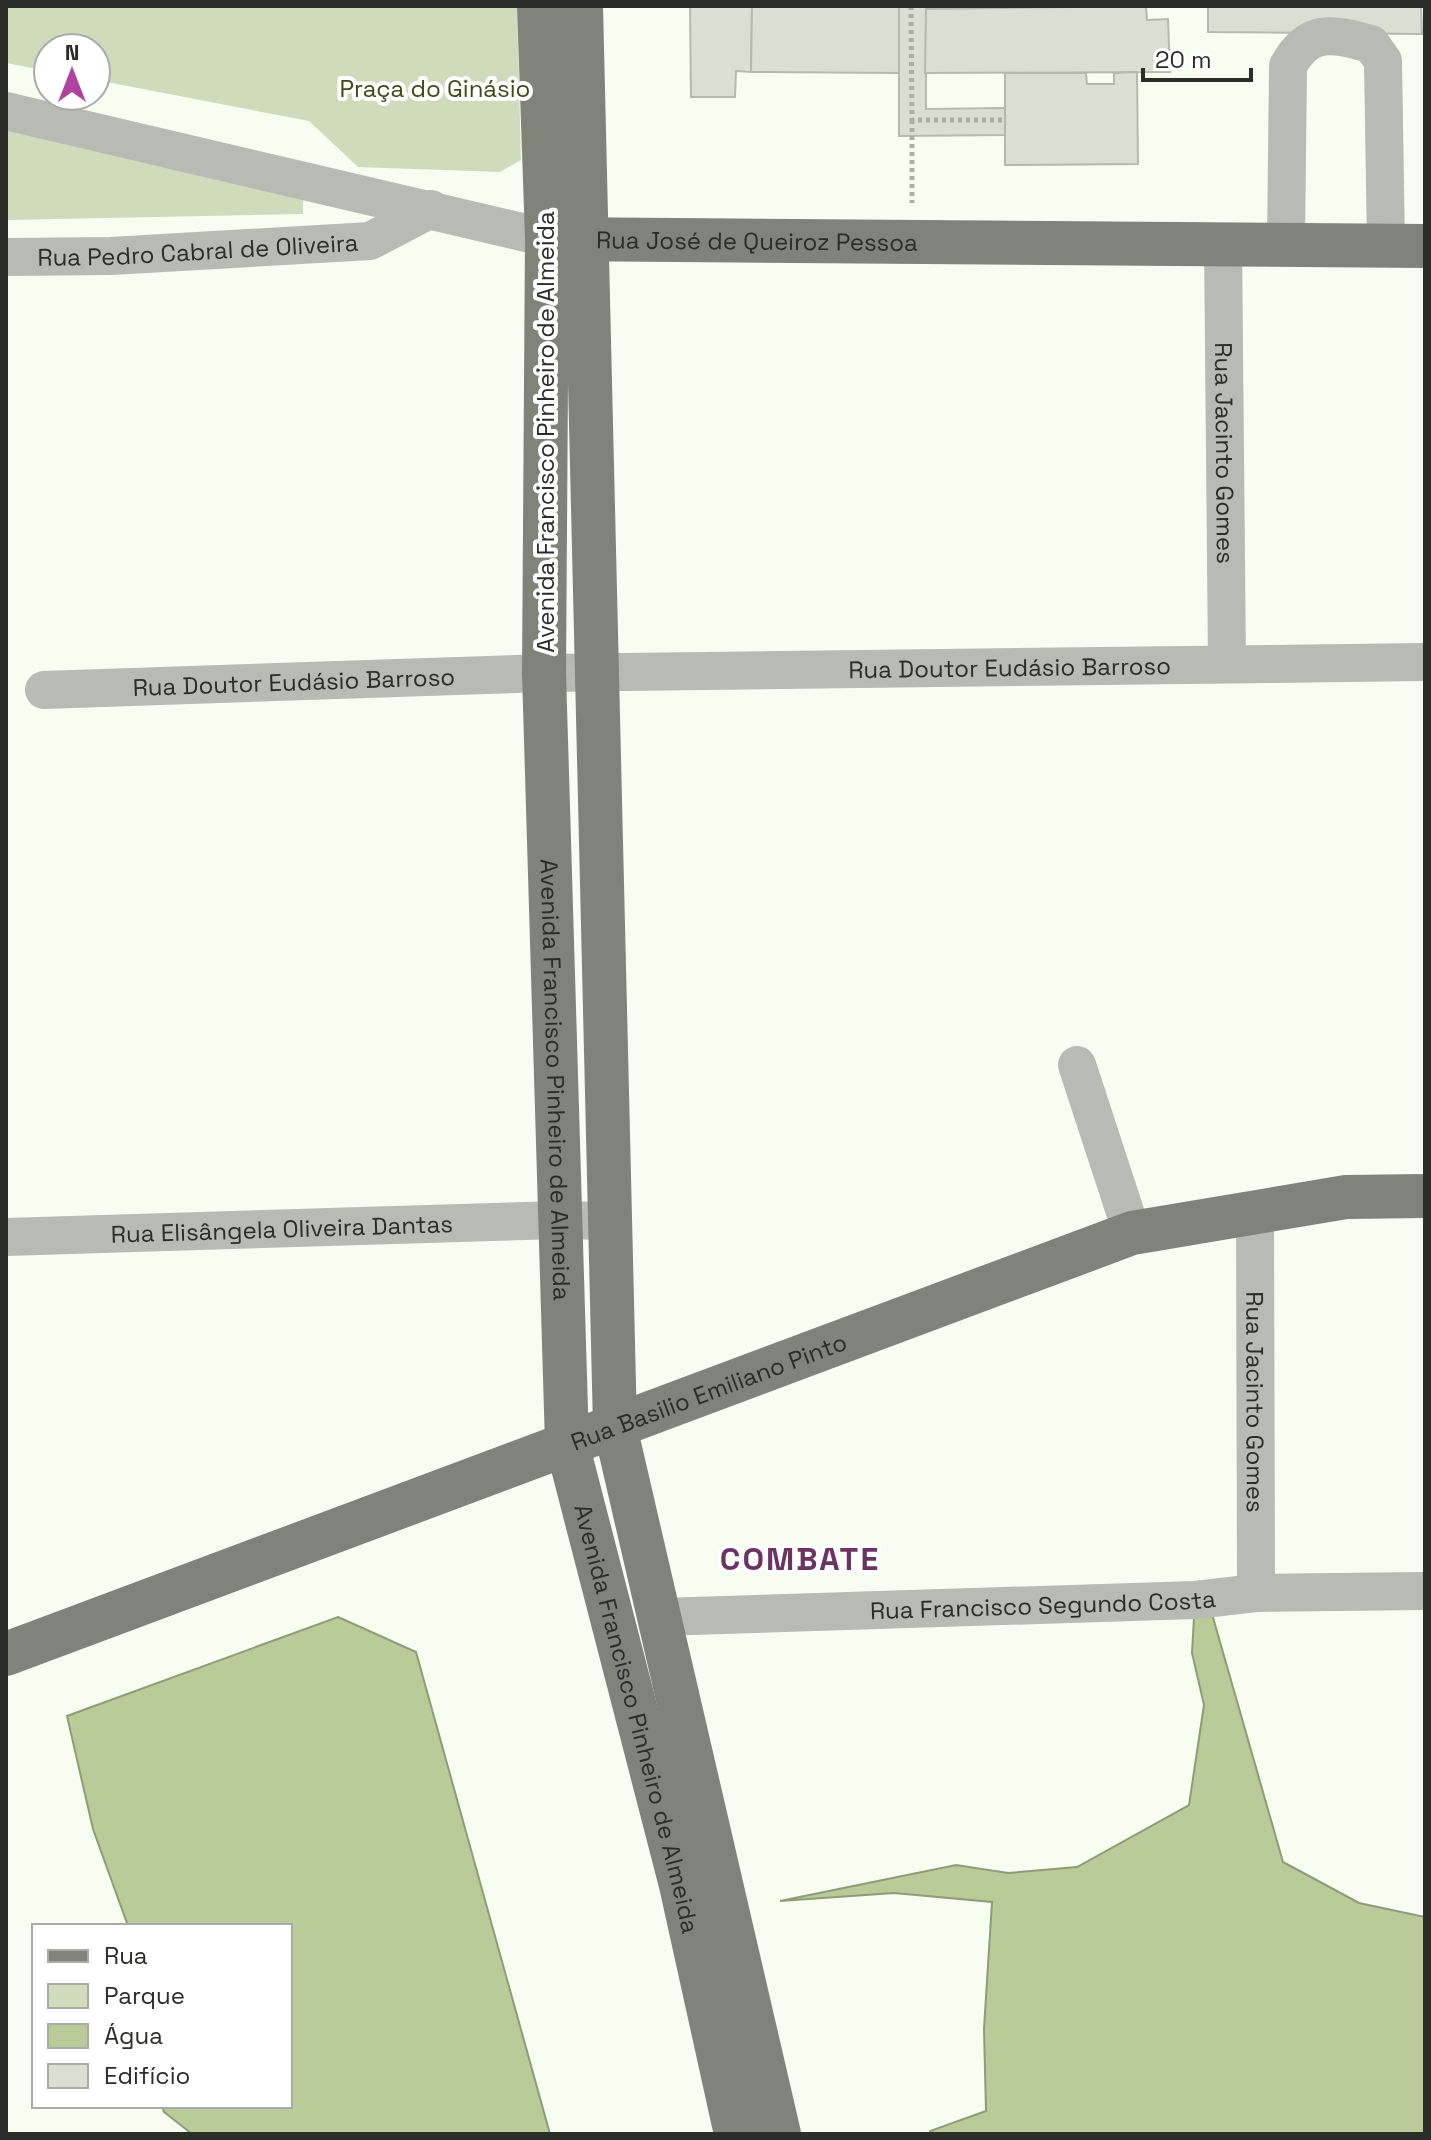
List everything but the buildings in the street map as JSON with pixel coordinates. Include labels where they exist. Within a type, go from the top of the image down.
[{"type":"main road","name":"Avenida Francisco Pinheiro de Almeida","points":[[539,6],[566,239],[596,672],[615,1427],[659,1617],[681,1885],[736,2134]]},
{"type":"main road","name":"Avenida Francisco Pinheiro de Almeida","points":[[581,6],[544,673],[567,1444],[672,1766],[779,2134]]},
{"type":"main road","name":"Rua José de Queiroz Pessoa","points":[[566,239],[1405,246]]},
{"type":"main road","name":"Rua Basilio Emiliano Pinto","points":[[6,1654],[1132,1233],[1346,1197],[1425,1196]]},
{"type":"street","points":[[1286,243],[1288,66],[1298,46],[1320,36],[1332,36],[1371,44],[1383,61],[1405,246]]},
{"type":"street","name":"Rua José de Queiroz Pessoa","points":[[6,111],[566,239]]},
{"type":"street","name":"Rua Pedro Cabral de Oliveira","points":[[6,257],[111,256],[370,241],[431,209]]},
{"type":"street","name":"Rua Jacinto Gomes","points":[[1223,243],[1227,663]]},
{"type":"street","name":"Rua Doutor Eudásio Barroso","points":[[44,690],[544,673],[1425,662]]},
{"type":"street","points":[[1077,1065],[1132,1233]]},
{"type":"street","name":"Rua Jacinto Gomes","points":[[1255,1212],[1256,1593]]},
{"type":"street","name":"Rua Elisângela Oliveira Dantas","points":[[6,1237],[558,1220],[611,1221]]},
{"type":"street","name":"Rua Francisco Segundo Costa","points":[[659,1617],[1195,1600],[1256,1593],[1425,1591]]},
{"type":"path","points":[[911,6],[912,206]]},
{"type":"path","points":[[912,120],[1005,120]]},
{"type":"green space","name":"Praça do Ginásio","points":[[6,6],[517,6],[521,160],[500,172],[358,167],[309,121],[112,83],[112,32],[32,32],[32,68],[6,63]]},
{"type":"green space","points":[[6,129],[303,194],[303,214],[6,220]]},
{"type":"water","points":[[1195,1600],[1208,1600],[1283,1862],[1359,1903],[1425,1917],[1425,2134],[931,2134],[930,2131],[986,2111],[984,2029],[992,1902],[894,1893],[780,1901],[956,1865],[1008,1873],[1077,1867],[1189,1805],[1204,1705],[1192,1653]]},
{"type":"water","points":[[338,1617],[416,1652],[550,2134],[192,2134],[164,2112],[163,2108],[292,2108],[292,1924],[127,1924],[93,1829],[67,1716]]},
{"type":"district","name":"COMBATE","points":[[800,1559]]}]
